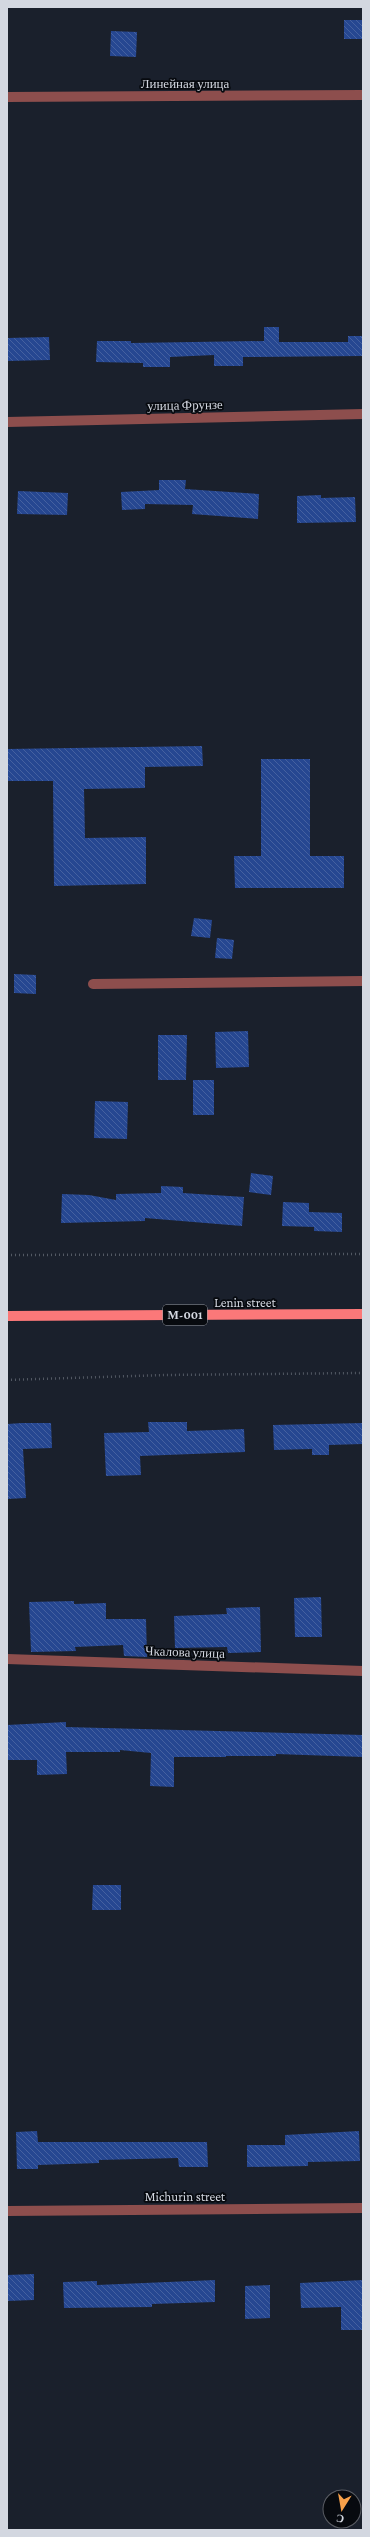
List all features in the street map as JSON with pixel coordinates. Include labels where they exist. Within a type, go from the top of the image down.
[{"type":"main road","name":"Lenin street","points":[[7,1316],[363,1314]]},
{"type":"street","name":"Линейная улица","points":[[7,97],[363,95]]},
{"type":"street","name":"улица Фрунзе","points":[[7,422],[363,414]]},
{"type":"street","points":[[92,984],[363,981]]},
{"type":"street","name":"Чкалова улица","points":[[7,1659],[363,1671]]},
{"type":"street","name":"Michurin street","points":[[7,2210],[363,2208]]},
{"type":"path","points":[[7,1254],[363,1254]]},
{"type":"path","points":[[7,1380],[165,1375],[363,1373]]},
{"type":"building","points":[[344,20],[363,20],[363,39],[344,39]]},
{"type":"building","points":[[111,31],[137,32],[136,57],[110,56]]},
{"type":"building","points":[[264,327],[279,327],[279,342],[348,342],[348,336],[363,336],[363,356],[243,357],[243,366],[214,366],[214,355],[170,357],[170,367],[143,367],[143,363],[96,362],[97,341],[131,341],[131,343],[264,341]]},
{"type":"building","points":[[49,337],[50,360],[7,361],[7,338]]},
{"type":"building","points":[[159,480],[186,480],[185,489],[259,494],[258,519],[192,514],[193,505],[145,504],[145,509],[122,510],[121,492],[159,490]]},
{"type":"building","points":[[18,491],[68,493],[67,515],[17,514]]},
{"type":"building","points":[[321,495],[321,498],[355,497],[356,522],[297,523],[297,496]]},
{"type":"building","points":[[202,746],[203,766],[145,767],[145,788],[84,789],[85,838],[146,837],[146,884],[54,886],[53,781],[7,781],[7,749]]},
{"type":"building","points":[[261,759],[310,759],[310,856],[344,856],[344,888],[235,888],[234,856],[261,856]]},
{"type":"building","points":[[194,918],[212,920],[210,938],[191,936]]},
{"type":"building","points":[[217,938],[234,940],[232,959],[215,958]]},
{"type":"building","points":[[14,974],[36,975],[36,994],[14,993]]},
{"type":"building","points":[[248,1031],[249,1067],[216,1068],[215,1032]]},
{"type":"building","points":[[158,1035],[187,1035],[186,1080],[158,1080]]},
{"type":"building","points":[[193,1080],[214,1080],[214,1115],[193,1115]]},
{"type":"building","points":[[95,1101],[128,1102],[127,1139],[94,1138]]},
{"type":"building","points":[[251,1173],[273,1176],[271,1195],[249,1192]]},
{"type":"building","points":[[161,1186],[183,1187],[183,1193],[244,1197],[242,1226],[145,1218],[145,1221],[61,1223],[62,1194],[89,1195],[116,1200],[116,1194],[161,1193]]},
{"type":"building","points":[[283,1202],[309,1203],[309,1212],[342,1213],[342,1232],[314,1231],[314,1227],[282,1226]]},
{"type":"building","points":[[148,1422],[187,1422],[187,1431],[244,1429],[245,1452],[140,1456],[141,1475],[106,1476],[104,1433],[149,1432]]},
{"type":"building","points":[[51,1423],[52,1448],[23,1449],[26,1498],[7,1499],[7,1424]]},
{"type":"building","points":[[363,1423],[363,1444],[329,1445],[329,1455],[312,1455],[312,1449],[274,1450],[273,1425]]},
{"type":"building","points":[[321,1597],[322,1637],[295,1637],[294,1598]]},
{"type":"building","points":[[74,1601],[74,1604],[106,1603],[106,1619],[146,1619],[147,1657],[124,1656],[123,1645],[75,1647],[76,1651],[31,1652],[29,1602]]},
{"type":"building","points":[[260,1607],[261,1652],[228,1653],[227,1647],[175,1648],[174,1616],[227,1614],[226,1608]]},
{"type":"building","points":[[66,1722],[66,1727],[363,1735],[363,1757],[276,1754],[276,1756],[174,1757],[174,1787],[150,1786],[151,1753],[120,1750],[120,1752],[66,1752],[67,1774],[37,1775],[37,1760],[7,1760],[7,1725]]},
{"type":"building","points":[[93,1885],[121,1885],[121,1910],[92,1910]]},
{"type":"building","points":[[37,2131],[38,2142],[207,2142],[208,2167],[179,2167],[178,2158],[99,2160],[99,2163],[38,2165],[38,2169],[17,2169],[16,2132]]},
{"type":"building","points":[[359,2131],[360,2161],[308,2162],[308,2166],[247,2167],[247,2145],[285,2145],[285,2135]]},
{"type":"building","points":[[34,2274],[34,2300],[7,2301],[7,2275]]},
{"type":"building","points":[[215,2280],[215,2302],[152,2304],[152,2307],[64,2308],[63,2282],[97,2281],[97,2285]]},
{"type":"building","points":[[363,2280],[363,2330],[341,2330],[341,2307],[301,2308],[300,2283]]},
{"type":"building","points":[[270,2285],[270,2318],[245,2319],[245,2286]]}]
